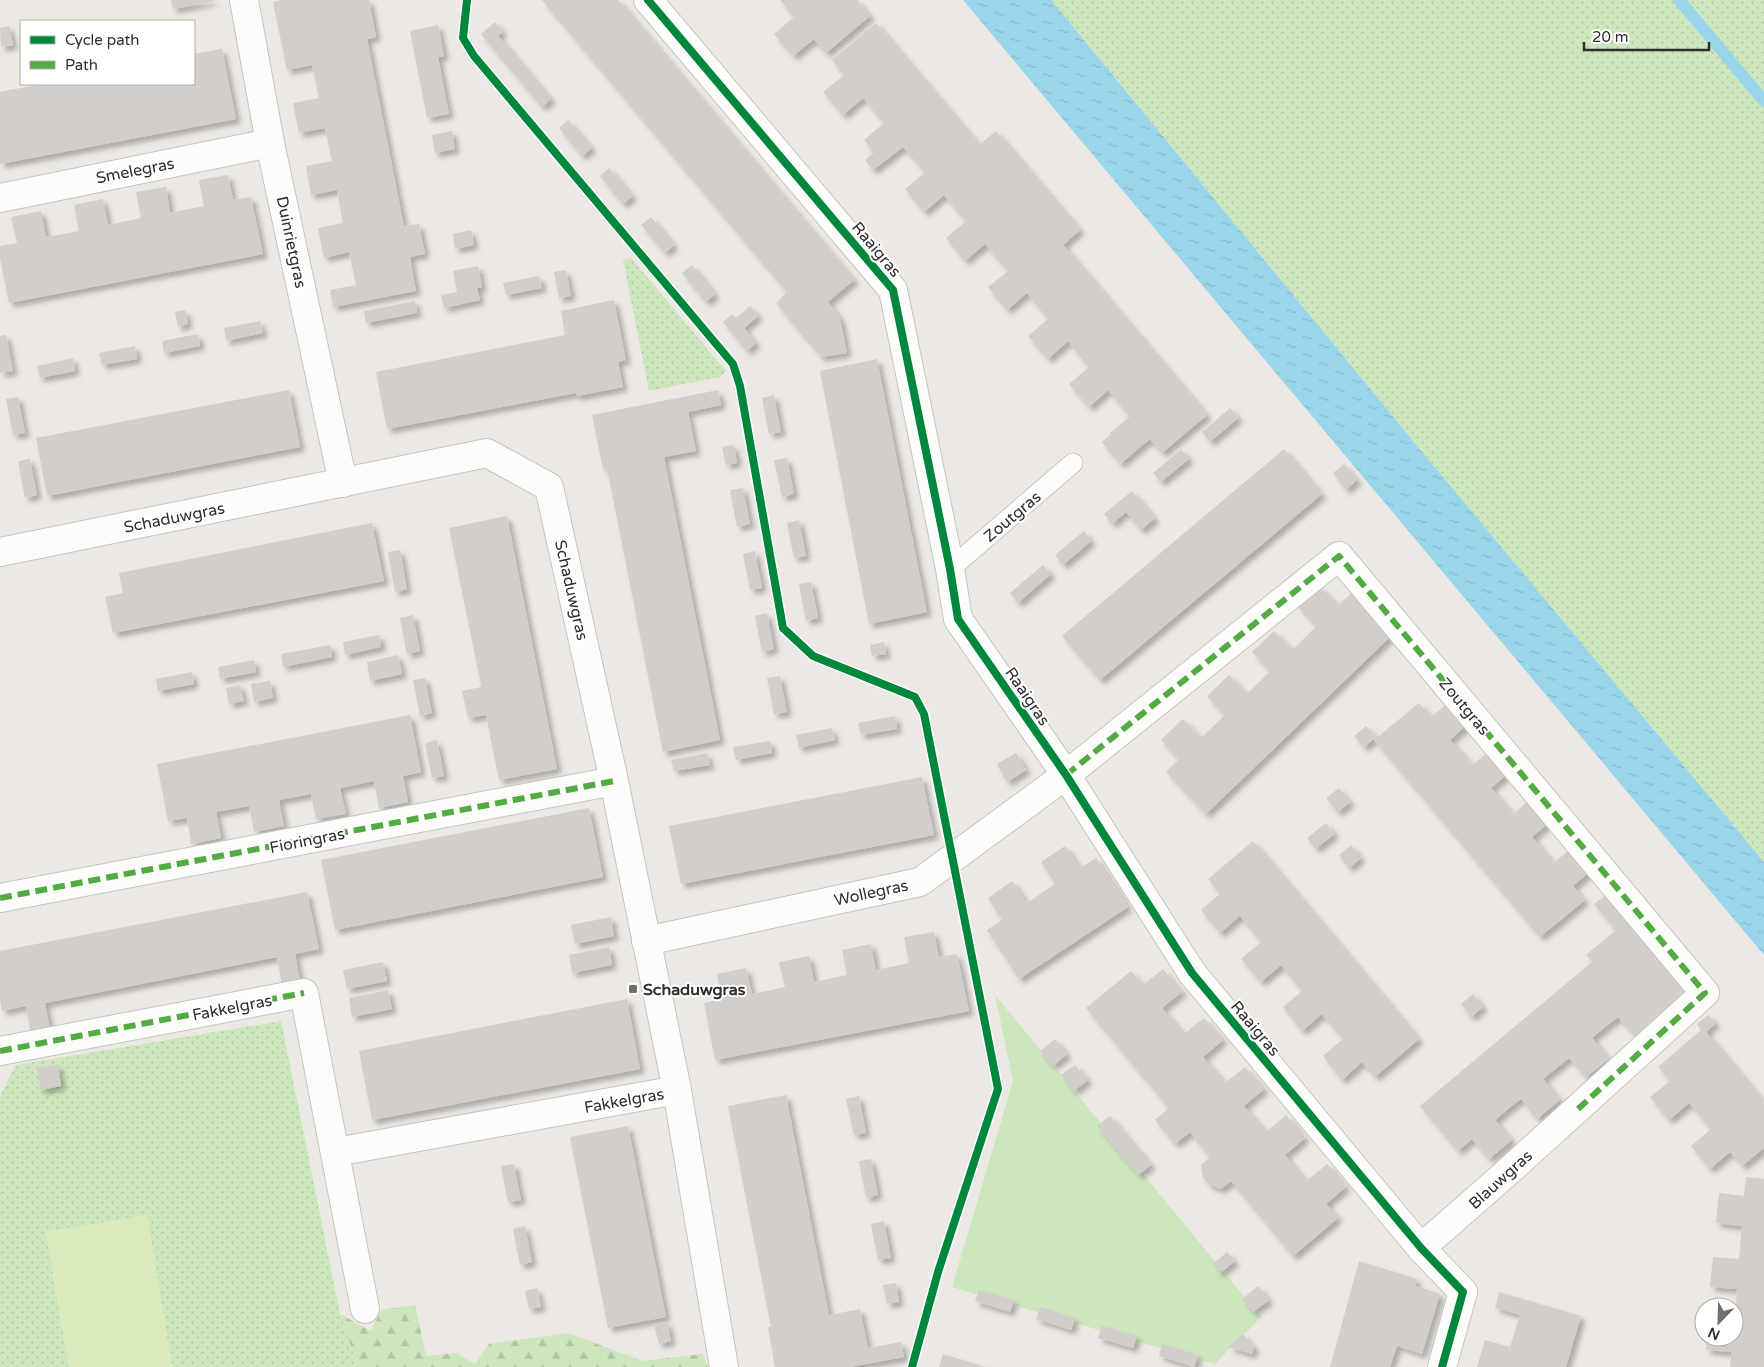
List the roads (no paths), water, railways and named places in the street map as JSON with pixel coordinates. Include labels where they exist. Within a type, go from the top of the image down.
[{"type":"street","name":"Duinrietgras","points":[[244,0],[270,143],[343,483]]},
{"type":"street","name":"Raaigras","points":[[648,0],[893,290],[950,568],[958,619],[1066,775],[1192,973],[1421,1248],[1463,1292],[1442,1367]]},
{"type":"street","name":"Smelegras","points":[[0,198],[270,143]]},
{"type":"street","name":"Schaduwgras","points":[[0,552],[486,453],[549,487],[614,781],[677,1090],[724,1367]]},
{"type":"street","name":"Zoutgras","points":[[1066,775],[1339,556],[1705,993],[1578,1108]]},
{"type":"street","name":"Wollegras","points":[[646,941],[920,882],[1066,775]]},
{"type":"street","name":"Fioringras","points":[[0,898],[614,781]]},
{"type":"street","name":"Fakkelgras","points":[[0,1051],[304,993],[365,1310]]},
{"type":"street","name":"Fakkelgras","points":[[336,1152],[677,1090]]},
{"type":"street","name":"Blauwgras","points":[[1421,1248],[1578,1108]]},
{"type":"lane","name":"Zoutgras","points":[[950,568],[1074,463]]},
{"type":"water","points":[[963,0],[1051,0],[1418,447],[1764,862],[1764,955]]},
{"type":"waterway","points":[[1679,0],[1764,101]]},
{"type":"place","name":"Schaduwgras","points":[[633,989]]}]
